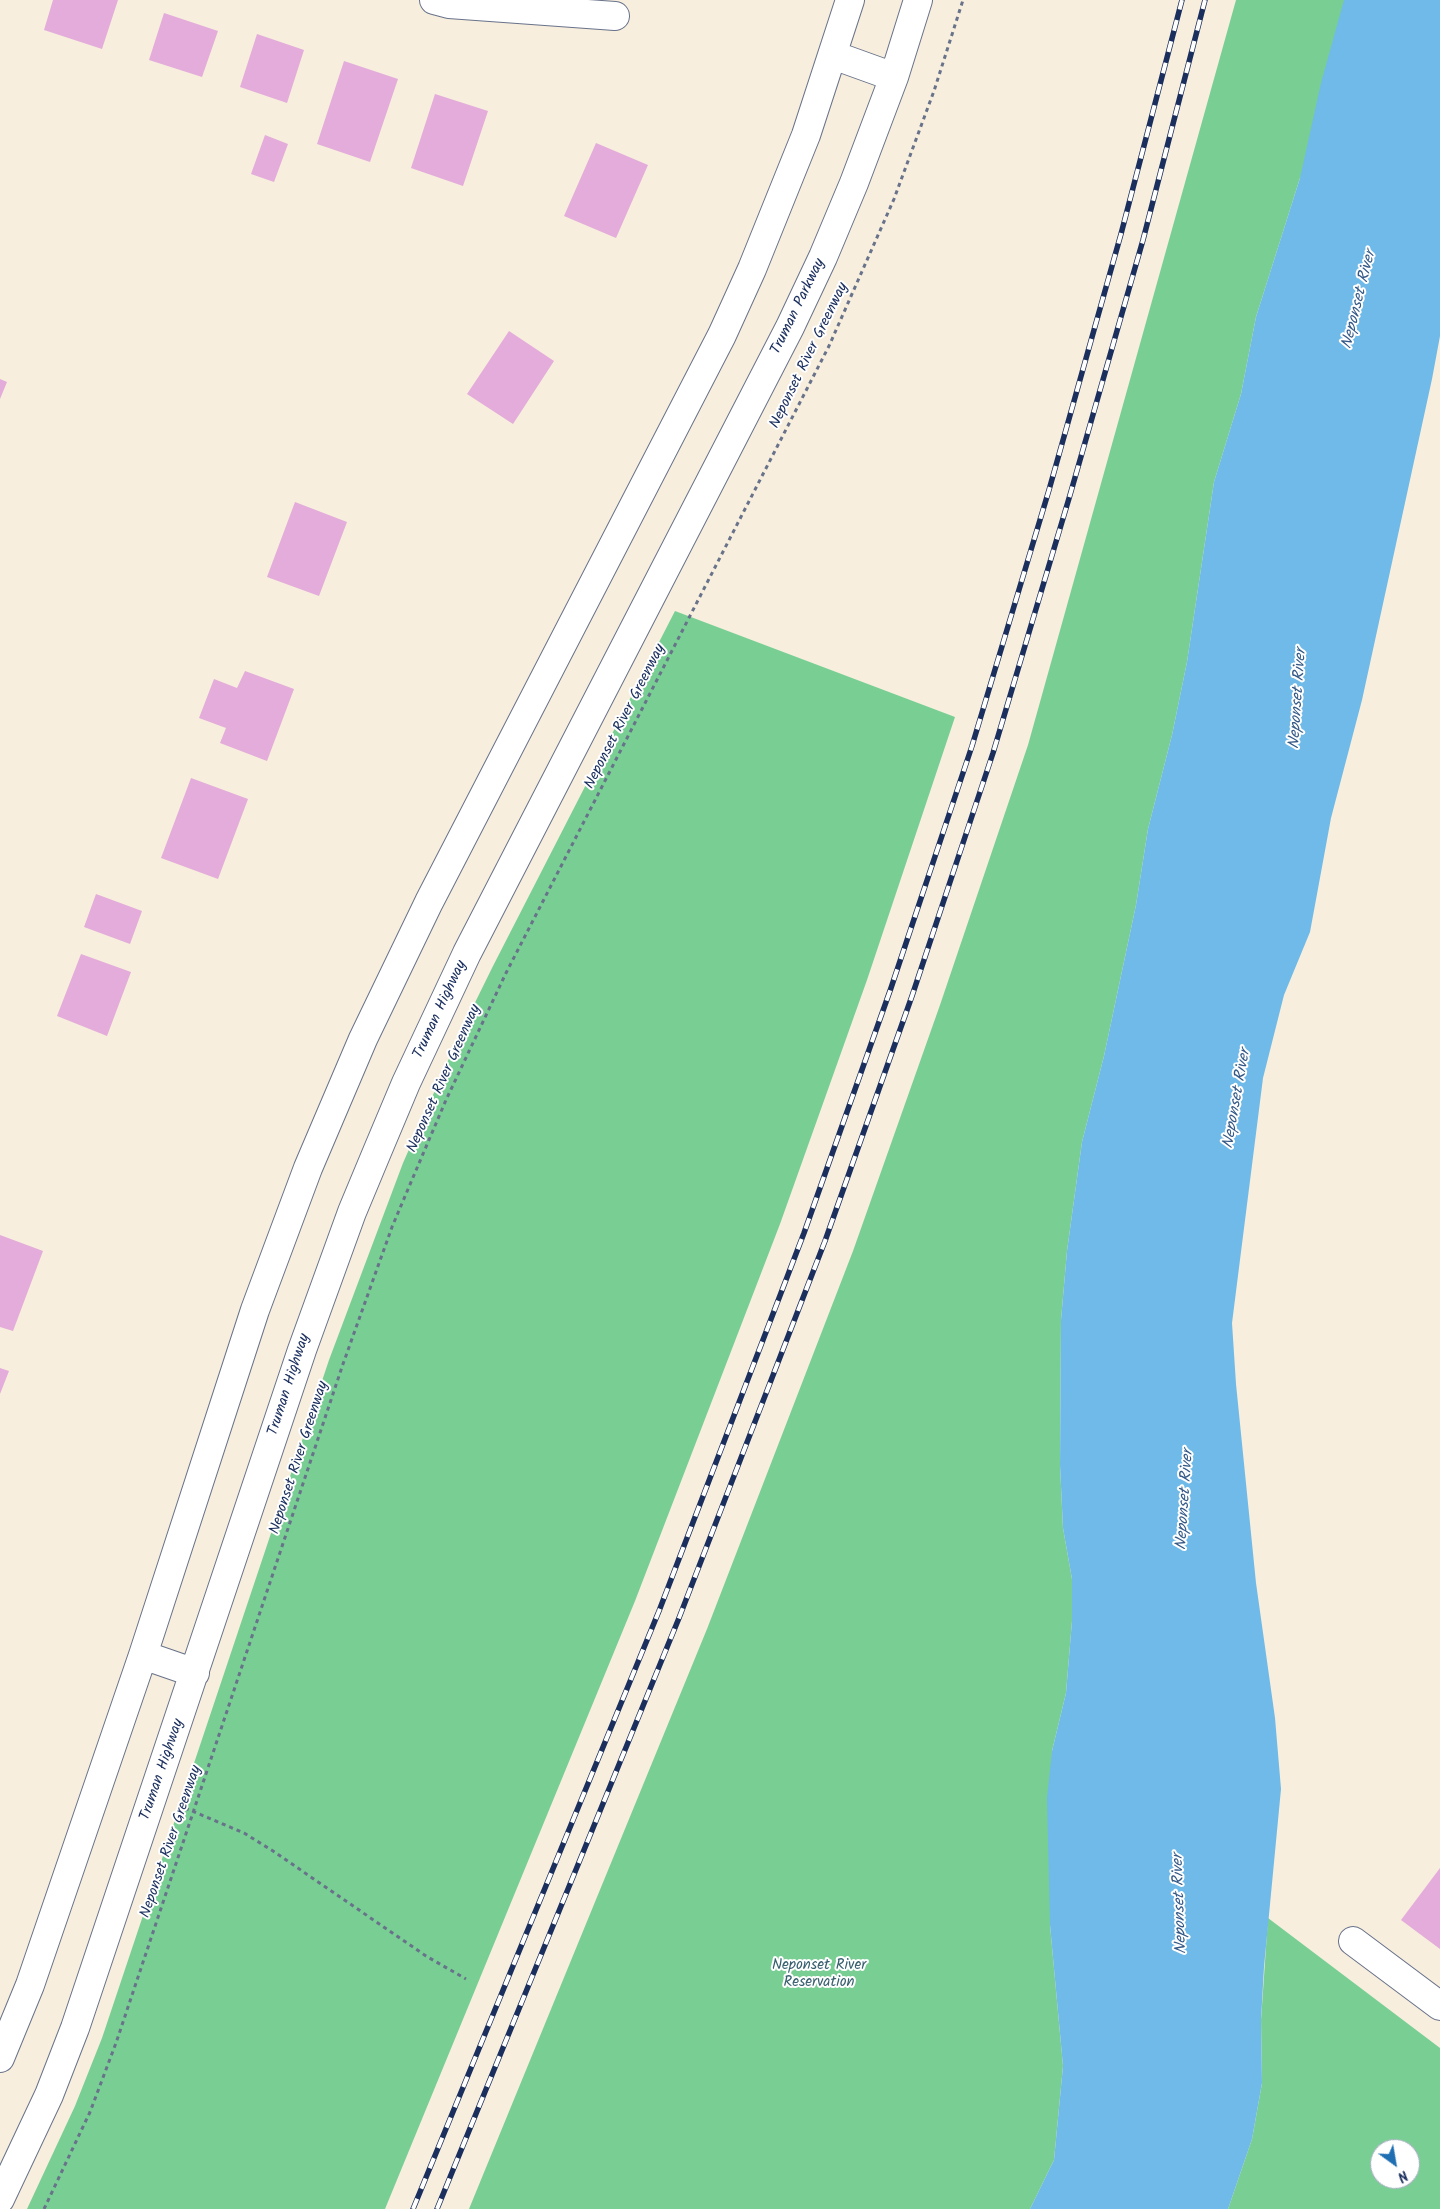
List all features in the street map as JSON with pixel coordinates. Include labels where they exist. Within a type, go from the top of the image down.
[{"type":"main road","points":[[434,0],[448,4],[615,16]]},
{"type":"main road","points":[[0,2058],[30,1985],[143,1655],[284,1227],[333,1107],[363,1039],[429,902],[722,335],[752,270],[806,135],[850,0]]},
{"type":"main road","name":"Truman Parkway","points":[[650,601],[790,328],[819,266],[854,183],[894,77],[918,0]]},
{"type":"main road","points":[[833,55],[894,77]]},
{"type":"main road","name":"Truman Highway","points":[[0,2199],[49,2095],[75,2028],[302,1350],[352,1212],[410,1074],[467,953],[650,601]]},
{"type":"main road","points":[[143,1655],[195,1673]]},
{"type":"main road","points":[[1353,1941],[1440,2006]]},
{"type":"path","name":"Neponset River Greenway","points":[[44,2209],[90,2112],[116,2043],[364,1302],[416,1168],[506,973],[833,337],[894,199],[934,91],[963,0]]},
{"type":"path","points":[[153,1798],[194,1811],[244,1833],[266,1846],[426,1956],[466,1979]]},
{"type":"green space","name":"Neponset River Reservation","points":[[1236,0],[1440,0],[1300,178],[1256,317],[1241,394],[1214,482],[1187,662],[1172,735],[1148,829],[1136,905],[1104,1056],[1082,1142],[1067,1251],[1061,1320],[1060,1465],[1063,1528],[1072,1579],[1072,1621],[1066,1693],[1052,1751],[1050,1925],[1063,2066],[1054,2160],[1030,2209],[469,2209],[707,1629],[853,1251],[940,1005],[1028,745]]},
{"type":"green space","points":[[675,611],[955,717],[867,980],[780,1224],[635,1601],[385,2209],[27,2209],[75,2106],[102,2038],[329,1360],[403,1163],[462,1029],[493,966]]},
{"type":"green space","points":[[1268,1918],[1440,2048],[1440,2209],[1228,2209],[1252,2139],[1262,2083],[1261,2020]]},
{"type":"water","name":"Neponset River","points":[[1344,0],[1440,0],[1440,336],[1362,700],[1331,818],[1310,932],[1284,995],[1263,1078],[1232,1323],[1236,1384],[1256,1583],[1275,1718],[1281,1789],[1264,1967],[1261,2020],[1262,2083],[1252,2139],[1228,2209],[1030,2209],[1054,2160],[1063,2066],[1050,1925],[1047,1798],[1052,1751],[1066,1693],[1072,1621],[1072,1579],[1063,1528],[1060,1465],[1061,1320],[1067,1251],[1082,1142],[1104,1056],[1136,905],[1148,829],[1172,735],[1187,662],[1214,482],[1241,394],[1256,317],[1300,178],[1321,83]]},
{"type":"building","points":[[53,0],[118,0],[102,49],[44,30]]},
{"type":"building","points":[[164,13],[218,31],[202,77],[149,60]]},
{"type":"building","points":[[257,34],[304,50],[287,103],[240,87]]},
{"type":"building","points":[[344,61],[398,79],[370,162],[317,144]]},
{"type":"building","points":[[435,94],[488,111],[463,186],[411,168]]},
{"type":"building","points":[[265,135],[288,144],[274,182],[251,174]]},
{"type":"building","points":[[596,143],[648,165],[616,238],[564,216]]},
{"type":"building","points":[[509,331],[554,361],[513,424],[467,394]]},
{"type":"building","points":[[0,379],[7,382],[0,399]]},
{"type":"building","points":[[295,502],[347,522],[319,596],[267,577]]},
{"type":"building","points":[[245,671],[294,689],[267,761],[220,743],[226,728],[199,718],[214,679],[237,688]]},
{"type":"building","points":[[191,778],[248,799],[218,879],[161,858]]},
{"type":"building","points":[[96,894],[142,911],[130,944],[84,927]]},
{"type":"building","points":[[81,954],[131,972],[107,1036],[57,1016]]},
{"type":"building","points":[[0,1235],[43,1251],[13,1331],[0,1327]]},
{"type":"building","points":[[0,1368],[9,1371],[0,1394]]},
{"type":"building","points":[[1440,1868],[1440,1949],[1401,1920]]},
{"type":"railway","points":[[413,2209],[659,1611],[804,1233],[891,988],[972,746],[1049,490],[1121,234],[1182,0]]},
{"type":"railway","points":[[437,2209],[679,1618],[825,1241],[912,996],[993,753],[1070,495],[1143,240],[1205,0]]}]
